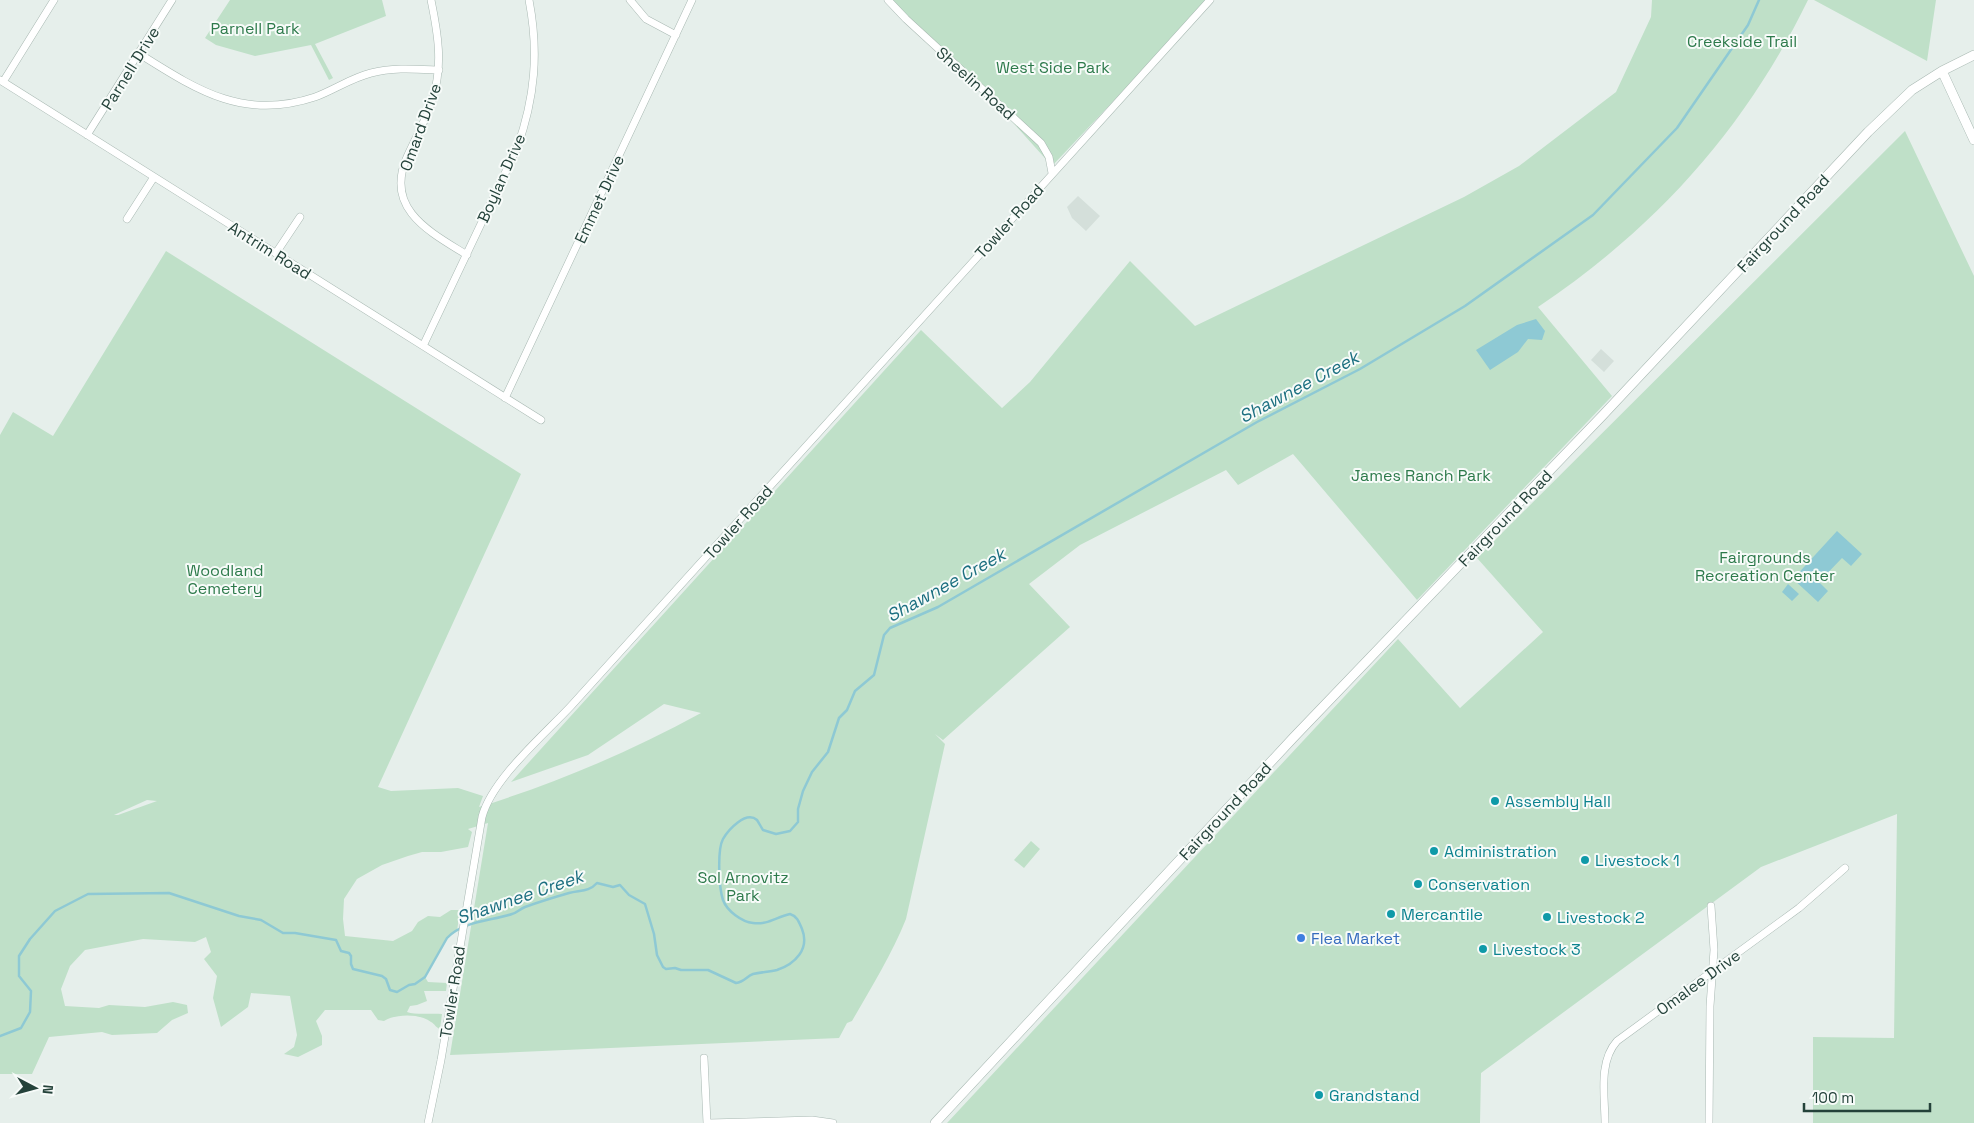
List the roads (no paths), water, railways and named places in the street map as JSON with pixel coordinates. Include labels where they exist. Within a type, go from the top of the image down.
[{"type":"street","points":[[2,81],[54,0]]},
{"type":"street","name":"Parnell Drive","points":[[88,135],[172,0]]},
{"type":"street","name":"Omard Drive","points":[[431,0],[439,38],[439,70],[433,99],[404,166],[402,191],[408,208],[418,223],[466,255]]},
{"type":"street","name":"Boylan Drive","points":[[424,346],[517,148],[529,109],[534,85],[535,53],[529,0]]},
{"type":"street","points":[[630,0],[646,19],[676,35]]},
{"type":"street","name":"Emmet Drive","points":[[505,398],[692,0]]},
{"type":"street","name":"Sheelin Road","points":[[888,0],[906,20],[1041,143],[1049,157],[1052,173]]},
{"type":"street","name":"Towler Road","points":[[428,1123],[483,812],[498,785],[1210,0]]},
{"type":"street","points":[[138,54],[202,91],[230,101],[258,105],[306,100],[361,76],[381,70],[400,68],[439,70]]},
{"type":"street","name":"Fairground Road","points":[[935,1123],[1293,738],[1603,415],[1868,132],[1907,94],[1942,71],[1974,55]]},
{"type":"street","points":[[1942,71],[1974,140]]},
{"type":"street","name":"Antrim Road","points":[[2,81],[540,420]]},
{"type":"street","points":[[127,219],[154,177]]},
{"type":"street","points":[[276,253],[300,217]]},
{"type":"street","name":"Omalee Drive","points":[[1605,1123],[1605,1066],[1608,1054],[1617,1041],[1799,908],[1844,868]]},
{"type":"street","points":[[1709,1123],[1710,1006],[1714,950],[1711,906]]},
{"type":"street","points":[[704,1058],[708,1123],[812,1120],[833,1123]]},
{"type":"water","points":[[1536,319],[1545,331],[1542,340],[1528,339],[1518,352],[1490,370],[1476,350],[1517,325]]},
{"type":"water","points":[[1837,531],[1862,554],[1851,566],[1842,558],[1819,582],[1828,591],[1818,602],[1793,579]]},
{"type":"water","points":[[1788,584],[1799,594],[1792,601],[1782,592]]},
{"type":"waterway","name":"Shawnee Creek","points":[[0,1036],[21,1028],[30,1012],[31,991],[19,976],[19,956],[30,939],[55,911],[88,894],[169,893],[239,916],[261,920],[283,933],[295,933],[336,940],[341,951],[349,953],[351,956],[353,969],[382,976],[386,979],[390,990],[397,992],[425,977],[447,938],[461,928],[514,913],[525,907],[569,893],[588,889],[597,883],[613,887],[620,885],[629,895],[645,904],[654,934],[657,955],[666,969],[708,970],[736,983],[753,974],[777,970],[790,964],[799,955],[804,943],[804,936],[799,922],[790,914],[768,922],[753,923],[744,921],[731,912],[723,900],[720,887],[719,860],[721,844],[725,835],[733,826],[748,817],[757,820],[763,830],[776,834],[790,831],[798,822],[798,809],[803,791],[812,772],[828,752],[839,718],[847,710],[855,691],[874,675],[884,635],[890,628],[938,607],[1257,422],[1360,369],[1465,306],[1593,215],[1677,128],[1748,25],[1759,0]]},
{"type":"place","name":"Assembly Hall","points":[[1495,801]]},
{"type":"place","name":"Administration","points":[[1434,851]]},
{"type":"place","name":"Livestock 1","points":[[1585,860]]},
{"type":"place","name":"Conservation","points":[[1418,884]]},
{"type":"place","name":"Mercantile","points":[[1391,914]]},
{"type":"place","name":"Livestock 2","points":[[1547,917]]},
{"type":"place","name":"Flea Market","points":[[1301,938]]},
{"type":"place","name":"Livestock 3","points":[[1483,949]]},
{"type":"place","name":"Grandstand","points":[[1319,1095]]},
{"type":"park label","name":"Parnell Park","points":[[255,28]]},
{"type":"park label","name":"Creekside Trail","points":[[1742,41]]},
{"type":"park label","name":"West Side Park","points":[[1053,67]]},
{"type":"park label","name":"James Ranch Park","points":[[1421,475]]},
{"type":"park label","name":"Fairgrounds Recreation Center","points":[[1765,566]]},
{"type":"park label","name":"Woodland Cemetery","points":[[225,579]]},
{"type":"park label","name":"Sol Arnovitz Park","points":[[743,886]]}]
